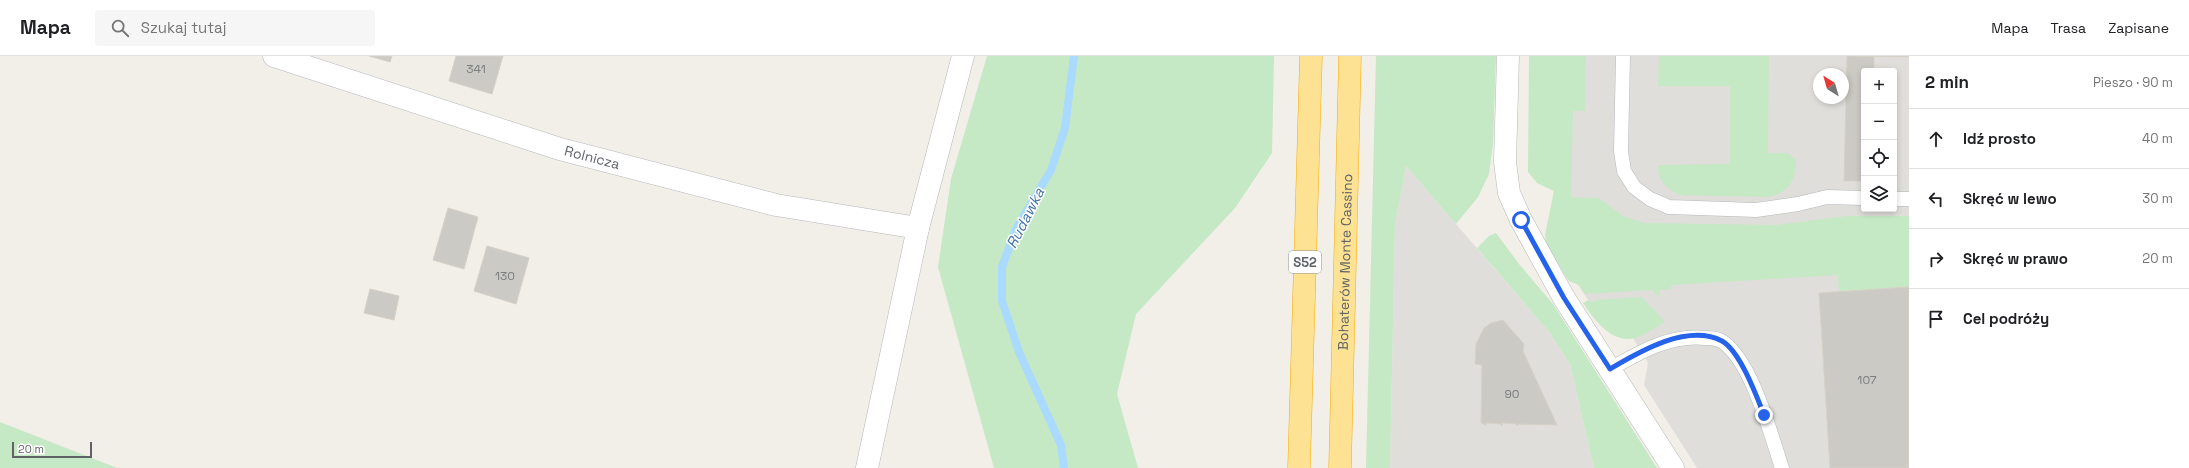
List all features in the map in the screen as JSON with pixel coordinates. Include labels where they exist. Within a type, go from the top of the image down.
[{"type":"highway","name":"S52","points":[[1299,468],[1311,56]]},
{"type":"highway","name":"Bohaterów Monte Cassino","points":[[1340,468],[1350,56]]},
{"type":"street","name":"Rolnicza","points":[[274,56],[560,149],[776,205],[918,228]]},
{"type":"street","points":[[867,468],[918,228],[963,56]]},
{"type":"street","points":[[1508,56],[1505,162],[1510,193],[1521,220],[1564,298],[1674,468]]},
{"type":"lane","points":[[1623,56],[1621,151],[1624,171],[1634,187],[1650,199],[1669,207],[1756,210],[1798,204],[1827,197],[1861,198]]},
{"type":"lane","points":[[1897,198],[1909,199]]},
{"type":"lane","points":[[1610,369],[1641,351],[1672,339],[1694,336],[1722,341],[1732,350],[1753,386],[1782,468]]},
{"type":"shaded area","points":[[1558,56],[1909,56],[1909,468],[1697,468],[1644,385],[1648,363],[1633,338],[1605,326],[1552,245]]},
{"type":"shaded area","points":[[1406,166],[1550,333],[1570,364],[1594,468],[1390,468],[1395,224]]},
{"type":"green space","points":[[987,56],[1274,56],[1272,153],[1235,208],[1136,314],[1117,394],[1138,468],[994,468],[938,267],[951,179]]},
{"type":"green space","points":[[1376,56],[1496,56],[1493,143],[1489,174],[1478,197],[1456,224],[1406,166],[1395,224],[1390,468],[1366,468]]},
{"type":"green space","points":[[1529,56],[1586,56],[1585,111],[1573,111],[1571,197],[1599,198],[1623,216],[1645,223],[1777,225],[1848,216],[1909,216],[1909,287],[1839,291],[1838,275],[1671,285],[1671,289],[1660,290],[1660,298],[1652,290],[1585,294],[1579,285],[1569,281],[1547,248],[1545,235],[1554,191],[1537,183],[1528,172]]},
{"type":"green space","points":[[1659,56],[1769,56],[1768,153],[1788,153],[1796,160],[1793,179],[1786,189],[1769,197],[1682,195],[1672,191],[1664,184],[1659,176],[1658,165],[1730,164],[1730,86],[1658,86]]},
{"type":"green space","points":[[1496,233],[1519,264],[1553,304],[1657,468],[1594,468],[1570,364],[1550,333],[1477,248],[1489,236]]},
{"type":"green space","points":[[1642,297],[1665,322],[1641,336],[1632,339],[1614,336],[1607,331],[1593,317],[1583,303],[1589,300],[1591,303],[1597,300]]},
{"type":"green space","points":[[0,422],[117,468],[0,468]]},
{"type":"building","points":[[369,56],[392,56],[390,62]]},
{"type":"building","points":[[456,56],[503,56],[492,94],[449,81]]},
{"type":"building","points":[[1847,56],[1874,56],[1874,68],[1861,68],[1861,181],[1844,181],[1846,104],[1849,104],[1849,68],[1847,68]]},
{"type":"building","points":[[1874,56],[1909,56],[1909,57]]},
{"type":"building","points":[[448,208],[478,217],[464,269],[433,260]]},
{"type":"building","points":[[487,246],[529,258],[516,304],[474,291]]},
{"type":"building","points":[[1909,287],[1909,468],[1830,468],[1819,293]]},
{"type":"building","points":[[370,289],[399,296],[394,320],[364,313]]},
{"type":"building","points":[[1503,320],[1524,344],[1523,351],[1557,425],[1519,424],[1517,426],[1517,424],[1502,423],[1502,426],[1501,424],[1486,423],[1486,425],[1481,423],[1482,365],[1475,364],[1476,344],[1484,328],[1491,323]]},
{"type":"waterway","name":"Rudawka","points":[[1064,468],[1061,445],[1019,352],[1002,301],[1002,267],[1016,229],[1051,170],[1065,128],[1074,56]]},
{"type":"route","points":[[1521,220],[1564,298],[1610,369],[1641,351],[1672,339],[1694,336],[1722,341],[1732,350],[1740,363],[1753,386],[1764,415]]}]
